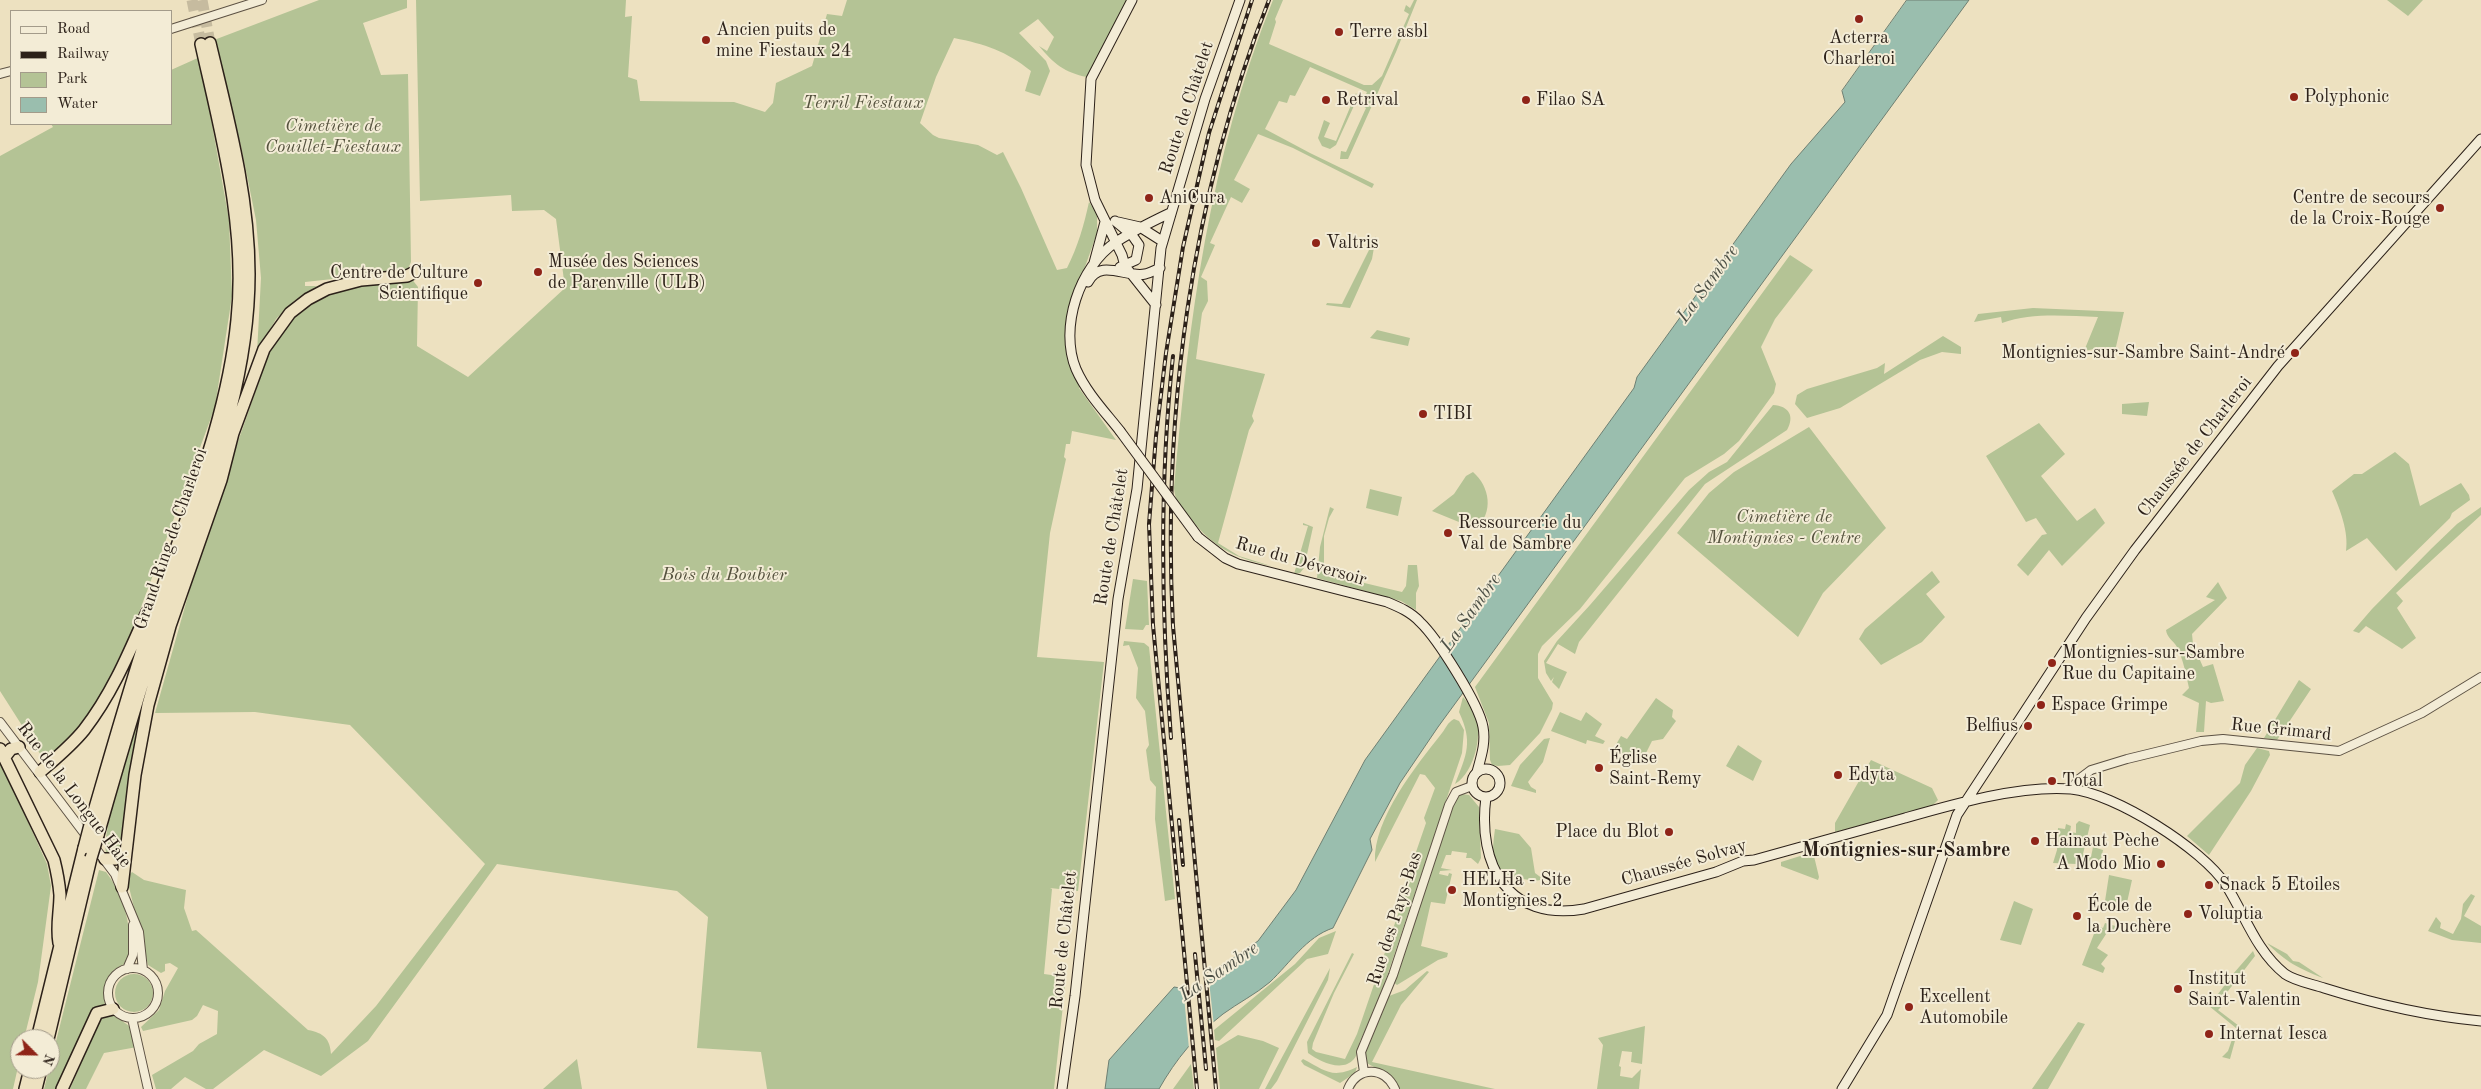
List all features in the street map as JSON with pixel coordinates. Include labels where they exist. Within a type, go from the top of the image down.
[{"type":"highway","name":"Grand Ring de Charleroi","points":[[39,1029],[59,943],[87,853],[98,835],[144,676],[225,435],[243,356],[248,311],[249,265],[245,206],[205,44],[234,206],[239,273],[237,319],[220,415],[161,590],[90,825],[87,853],[50,1029]]},
{"type":"highway","points":[[122,887],[135,775],[148,705],[170,626],[221,480],[233,433],[244,406],[258,360],[275,331],[290,313],[308,299],[327,289],[361,280],[407,276],[418,271]]},
{"type":"highway","points":[[221,480],[225,435]]},
{"type":"highway","points":[[40,772],[70,745],[98,711],[121,670],[147,611],[161,590]]},
{"type":"highway","points":[[19,747],[2,753],[54,860],[59,879],[60,897],[56,926],[59,943]]},
{"type":"highway","points":[[105,859],[115,859],[126,852]]},
{"type":"highway","points":[[62,1089],[97,1014],[113,1009]]},
{"type":"main road","points":[[1110,222],[1127,270],[1136,260],[1139,253],[1139,245],[1132,235],[1110,222],[1101,212],[1090,185],[1086,165],[1091,79],[1132,0]]},
{"type":"main road","name":"Route de Châtelet","points":[[1062,1089],[1075,996],[1118,599],[1137,489],[1162,241],[1205,99],[1240,0]]},
{"type":"main road","name":"Chaussée de Charleroi","points":[[1842,1089],[1887,1015],[1956,816],[2086,618],[2135,550],[2278,366],[2481,139]]},
{"type":"main road","name":"Rue du Déversoir","points":[[1170,213],[1116,243],[1094,264],[1084,282],[1072,314],[1070,343],[1072,357],[1084,383],[1198,537],[1225,558],[1272,573],[1387,602],[1405,610],[1420,621],[1470,696],[1480,715],[1484,728],[1483,753],[1477,772]]},
{"type":"main road","points":[[1110,222],[1140,228],[1162,241]]},
{"type":"main road","points":[[1094,264],[1110,222]]},
{"type":"main road","name":"Rue du Déversoir","points":[[1072,314],[1090,278],[1107,268],[1144,274],[1160,268]]},
{"type":"main road","name":"Rue du Déversoir","points":[[1127,270],[1145,288],[1156,305]]},
{"type":"main road","name":"Rue du Déversoir","points":[[1483,753],[1488,769]]},
{"type":"main road","points":[[1488,769],[1496,773],[1500,782],[1497,791],[1486,797],[1476,794],[1472,786],[1472,778],[1477,772],[1488,769]]},
{"type":"main road","name":"Chaussée Solvay","points":[[1486,797],[1488,852],[1494,870],[1500,880],[1520,900],[1534,907],[1567,912],[1584,909],[1716,872],[1743,861],[1762,858],[1967,800],[2045,789],[2071,789],[2106,798],[2171,835],[2200,855],[2227,886],[2261,946],[2288,975],[2351,997],[2394,1007],[2481,1021]]},
{"type":"street","points":[[172,29],[262,0]]},
{"type":"street","name":"Rue Grimard","points":[[2071,789],[2078,779],[2091,770],[2201,741],[2223,740],[2339,751],[2422,713],[2481,676]]},
{"type":"street","name":"Rue de la Longue Haie","points":[[0,722],[105,859],[122,887],[139,932],[143,970]]},
{"type":"street","name":"Rue des Pays-Bas","points":[[1364,1072],[1361,1052],[1393,974],[1449,805],[1456,792],[1472,786]]},
{"type":"street","name":"Rue de la Longue Haie","points":[[127,969],[133,954],[133,916]]},
{"type":"street","points":[[127,969],[143,970],[155,981],[157,998],[148,1013],[132,1018],[120,1015],[113,1009],[108,998],[109,985],[116,975],[127,969]]},
{"type":"street","points":[[132,1018],[148,1089]]},
{"type":"street","points":[[1348,1089],[1356,1076],[1364,1072],[1380,1073],[1387,1077],[1395,1089]]},
{"type":"green space","name":"Cimetière de Couillet-Fiestaux","points":[[319,0],[407,0],[407,8],[363,23],[381,75],[408,74],[411,262],[407,271],[305,282],[305,286],[317,286],[294,301],[276,319],[257,353],[261,278],[256,220],[241,146],[214,40]]},
{"type":"green space","name":"Bois du Boubier","points":[[416,0],[626,0],[625,17],[632,16],[628,77],[637,80],[640,101],[734,102],[765,112],[773,103],[776,83],[812,66],[827,14],[842,16],[847,0],[1128,0],[1087,77],[1066,70],[1049,57],[1039,46],[1047,51],[1054,37],[1038,19],[1019,33],[1046,61],[1050,71],[1040,96],[1025,91],[1031,71],[1022,64],[995,49],[954,38],[936,77],[920,123],[939,138],[978,145],[997,155],[1003,152],[1057,270],[1067,268],[1071,260],[1089,202],[1097,213],[1097,233],[1068,315],[1081,385],[1079,388],[1116,440],[1072,431],[1070,444],[1066,444],[1064,457],[1066,459],[1050,533],[1037,657],[1104,662],[1078,891],[1050,888],[1052,889],[1044,974],[1066,977],[1054,1089],[767,1089],[761,1052],[697,1048],[708,917],[677,891],[497,864],[368,1041],[321,1076],[264,1050],[213,1089],[206,1089],[185,1077],[171,1089],[156,1089],[152,1075],[193,1051],[199,1044],[217,1034],[218,1011],[203,1005],[197,1016],[192,1020],[143,1031],[141,1027],[159,1010],[165,991],[178,968],[170,963],[165,964],[165,971],[161,973],[148,965],[128,883],[127,877],[132,872],[144,880],[186,890],[184,908],[192,931],[196,930],[308,1030],[322,1035],[328,1041],[331,1054],[376,1006],[485,864],[350,725],[255,712],[155,713],[204,539],[271,347],[289,322],[314,303],[341,289],[411,278],[418,287],[417,346],[468,377],[565,288],[556,219],[544,210],[512,211],[511,195],[420,201]]},
{"type":"green space","points":[[1273,0],[1283,0],[1275,19],[1276,22],[1269,44],[1364,85],[1372,85],[1382,76],[1409,14],[1404,11],[1406,5],[1410,8],[1414,0],[1417,0],[1348,159],[1340,159],[1341,151],[1346,152],[1366,108],[1361,105],[1367,92],[1310,67],[1295,96],[1290,95],[1287,103],[1279,101],[1265,129],[1374,184],[1372,188],[1293,148],[1258,134],[1234,180],[1250,189],[1242,203],[1231,197],[1210,243],[1215,245],[1201,277],[1207,281],[1208,301],[1202,313],[1196,359],[1265,374],[1252,416],[1254,421],[1249,430],[1218,543],[1239,556],[1271,566],[1235,555],[1216,544],[1181,508],[1174,488],[1187,363],[1205,240],[1233,120],[1251,60]]},
{"type":"green space","points":[[2387,0],[2423,0],[2408,16]]},
{"type":"green space","points":[[200,57],[229,220],[232,296],[215,407],[133,629],[100,697],[74,738],[44,760],[0,691],[0,156],[53,127],[52,125],[172,125],[172,70]]},
{"type":"green space","points":[[1356,93],[1358,97],[1336,145],[1330,149],[1322,146],[1318,138],[1324,120],[1330,123],[1324,137],[1336,141]]},
{"type":"green space","points":[[1376,236],[1372,259],[1350,308],[1326,305],[1327,303],[1342,304]]},
{"type":"green space","points":[[1790,255],[1813,270],[1775,319],[1761,347],[1776,384],[1774,393],[1739,441],[1724,454],[1685,478],[1580,609],[1542,646],[1538,654],[1538,678],[1553,703],[1552,709],[1540,733],[1510,765],[1492,765],[1490,760],[1489,723],[1475,687]]},
{"type":"green space","points":[[2033,308],[2124,312],[2115,351],[2094,349],[2084,351],[2098,317],[2037,316],[2002,323],[2001,317],[1974,322],[1978,314]]},
{"type":"green space","points":[[1377,330],[1410,338],[1408,346],[1370,338]]},
{"type":"green space","points":[[1943,336],[1961,347],[1961,354],[1942,352],[1920,360],[1840,408],[1807,418],[1795,404],[1797,395],[1807,389],[1877,368],[1885,363],[1884,374]]},
{"type":"green space","points":[[2149,402],[2147,416],[2122,414],[2122,404]]},
{"type":"green space","points":[[1773,405],[1783,407],[1789,413],[1790,420],[1787,430],[1705,484],[1579,642],[1575,654],[1558,644],[1546,663],[1567,672],[1559,689],[1552,682],[1554,677],[1551,681],[1546,673],[1544,661],[1557,641],[1689,490],[1709,472],[1727,462]]},
{"type":"green space","points":[[2039,423],[2065,454],[2041,476],[2077,521],[2095,508],[2105,523],[2062,566],[2049,550],[2028,576],[2017,565],[2042,535],[2047,534],[2036,518],[2026,522],[1986,456]]},
{"type":"green space","name":"Cimetière de Montignies - Centre","points":[[1809,427],[1886,528],[1823,593],[1798,637],[1677,533],[1709,493],[1734,472]]},
{"type":"green space","points":[[2395,452],[2409,464],[2420,506],[2461,483],[2470,500],[2452,513],[2450,518],[2396,571],[2367,538],[2346,551],[2345,528],[2332,491],[2354,474],[2362,474]]},
{"type":"green space","points":[[1473,472],[1483,485],[1488,500],[1486,515],[1476,529],[1432,511],[1454,494],[1466,476]]},
{"type":"green space","points":[[1370,489],[1402,497],[1398,516],[1366,508]]},
{"type":"green space","points":[[1330,507],[1334,509],[1329,518],[1324,536],[1324,571],[1331,575],[1402,592],[1406,586],[1408,565],[1417,565],[1419,586],[1416,593],[1416,610],[1401,601],[1317,578],[1320,547]]},
{"type":"green space","points":[[2481,507],[2481,515],[2396,593],[2403,601],[2397,608],[2416,638],[2402,649],[2366,626],[2359,633],[2353,631],[2431,549],[2457,524]]},
{"type":"green space","points":[[1303,523],[1313,527],[1304,568],[1300,573],[1294,574],[1308,526],[1303,525]]},
{"type":"green space","points":[[1932,571],[1940,582],[1926,594],[1945,617],[1922,642],[1881,665],[1859,639],[1865,629]]},
{"type":"green space","points":[[1133,579],[1147,581],[1149,625],[1146,625],[1143,630],[1125,629]]},
{"type":"green space","points":[[2218,582],[2227,598],[2192,634],[2193,644],[2203,667],[2213,664],[2224,701],[2211,703],[2206,701],[2204,732],[2196,732],[2199,703],[2182,695],[2189,688],[2181,656],[2166,630],[2215,600],[2206,597]]},
{"type":"green space","points":[[1124,641],[1144,643],[1149,647],[1175,899],[1165,901],[1155,819],[1156,787],[1150,780],[1146,750],[1149,745],[1145,711],[1136,698],[1138,668],[1129,645],[1123,646]]},
{"type":"green space","points":[[2299,680],[2311,689],[2277,740],[2264,738]]},
{"type":"green space","points":[[1463,697],[1472,708],[1476,718],[1478,739],[1473,761],[1462,778],[1455,784],[1467,748],[1466,732],[1459,712]]},
{"type":"green space","points":[[1656,698],[1673,710],[1672,717],[1676,721],[1663,739],[1652,741],[1643,759],[1619,754],[1621,750],[1614,748],[1621,736],[1627,739]]},
{"type":"green space","points":[[145,704],[123,848],[117,854],[106,852],[106,839],[114,801],[127,755]]},
{"type":"green space","points":[[1560,712],[1581,721],[1586,712],[1602,724],[1595,736],[1605,741],[1603,744],[1587,740],[1586,744],[1551,731]]},
{"type":"green space","points":[[1454,719],[1459,721],[1464,730],[1462,753],[1376,1009],[1360,1041],[1354,1059],[1343,1065],[1324,1062],[1308,1053],[1307,1042],[1352,953],[1354,954],[1334,993],[1312,1049],[1316,1052],[1345,1059],[1357,1034],[1408,885],[1406,881],[1426,823],[1424,818],[1435,788],[1425,775],[1420,774],[1375,862],[1376,845],[1381,828],[1388,811],[1409,777],[1448,724]]},
{"type":"green space","points":[[1550,738],[1543,762],[1528,782],[1536,790],[1536,793],[1511,786],[1520,765],[1544,739]]},
{"type":"green space","points":[[1738,745],[1762,761],[1753,781],[1726,766]]},
{"type":"green space","points":[[2257,748],[2269,751],[2270,755],[2251,791],[2209,855],[2187,836],[2240,783],[2245,765]]},
{"type":"green space","points":[[0,760],[47,864],[51,886],[38,982],[26,1029],[10,1029],[10,1079],[15,1079],[13,1089],[0,1089]]},
{"type":"green space","points":[[1871,760],[1932,788],[1938,800],[1931,807],[1835,832],[1835,823]]},
{"type":"green space","points":[[1462,794],[1469,795],[1479,807],[1481,858],[1478,864],[1471,858],[1466,858],[1467,853],[1452,851],[1451,855],[1446,855],[1441,868],[1452,870],[1440,871],[1439,874],[1448,876],[1449,873],[1452,874],[1445,904],[1431,902],[1421,946],[1448,953],[1447,957],[1438,960],[1397,985],[1393,982],[1452,805],[1457,797]]},
{"type":"green space","points":[[2079,821],[2090,825],[2083,854],[2091,857],[2093,847],[2103,850],[2100,865],[2053,863],[2057,850],[2058,828],[2065,829],[2066,824],[2071,826],[2070,832],[2076,833],[2076,824]]},
{"type":"green space","points":[[1495,829],[1519,834],[1531,848],[1535,873],[1543,879],[1536,881],[1523,879],[1504,873],[1499,868],[1493,856]]},
{"type":"green space","points":[[1813,852],[1819,877],[1818,880],[1781,866],[1781,862]]},
{"type":"green space","points":[[99,870],[106,872],[123,903],[128,925],[129,961],[114,970],[107,980],[104,991],[105,1007],[59,1089],[44,1089],[47,1079],[60,1079],[59,1029]]},
{"type":"green space","points":[[2109,875],[2132,880],[2126,907],[2105,901]]},
{"type":"green space","points":[[2471,894],[2475,896],[2464,916],[2481,926],[2481,943],[2452,940],[2428,931],[2436,917],[2441,923],[2440,928],[2453,934],[2461,919],[2463,904]]},
{"type":"green space","points":[[2014,901],[2033,909],[2021,945],[2000,940]]},
{"type":"green space","points":[[2105,923],[2119,927],[2116,932],[2110,928],[2097,948],[2108,955],[2101,964],[2105,968],[2103,973],[2082,965],[2097,926],[2103,928]]},
{"type":"green space","points":[[1336,931],[1328,954],[1307,959],[1219,1041],[1215,1040],[1214,1030],[1295,964],[1319,938]]},
{"type":"green space","points":[[2267,943],[2287,954],[2293,961],[2299,962],[2323,978],[2293,964]]},
{"type":"green space","points":[[2253,951],[2255,956],[2218,1004],[2221,1007],[2218,1010],[2239,1026],[2230,1059],[2222,1057],[2228,1051],[2236,1028],[2209,1006]]},
{"type":"green space","points":[[1330,968],[1328,980],[1277,1081],[1271,1089],[1265,1089]]},
{"type":"green space","points":[[1427,971],[1429,972],[1401,1005],[1372,1062],[1495,1089],[1399,1089],[1390,1076],[1367,1063],[1364,1053],[1389,996],[1405,990]]},
{"type":"green space","points":[[134,974],[148,979],[153,993],[148,1007],[134,1012],[120,1007],[115,993],[120,979]]},
{"type":"green space","points":[[113,1014],[129,1026],[137,1047],[104,1053],[86,1089],[70,1089],[102,1015]]},
{"type":"green space","points":[[2078,1022],[2085,1024],[2048,1089],[2032,1089]]},
{"type":"green space","points":[[1645,1026],[1642,1064],[1631,1062],[1632,1052],[1622,1051],[1619,1066],[1621,1067],[1620,1076],[1632,1078],[1641,1069],[1639,1089],[1597,1089],[1603,1045],[1598,1038]]},
{"type":"green space","points":[[1238,1035],[1263,1041],[1279,1048],[1259,1089],[1220,1089],[1216,1048]]},
{"type":"green space","points":[[577,1059],[582,1089],[543,1089]]},
{"type":"green space","points":[[1303,1059],[1324,1070],[1335,1073],[1357,1067],[1355,1073],[1340,1083],[1304,1065],[1301,1061]]},
{"type":"green space","points":[[1191,1064],[1194,1089],[1173,1089]]},
{"type":"water","name":"La Sambre","points":[[1907,0],[1969,0],[1438,727],[1400,783],[1370,839],[1372,850],[1333,928],[1323,932],[1306,944],[1270,982],[1223,1014],[1204,1030],[1172,1068],[1159,1089],[1105,1089],[1109,1060],[1174,987],[1187,989],[1258,941],[1296,890],[1365,760],[1634,388],[1637,377],[1791,164],[1845,102],[1842,91]]},
{"type":"pier","points":[[1208,972],[1214,1026],[1189,1049],[1183,986]]},
{"type":"tunnel","points":[[192,0],[201,44]]},
{"type":"tunnel","points":[[202,0],[210,43]]},
{"type":"railway","points":[[1197,1089],[1153,625],[1149,524],[1156,436],[1166,353],[1183,247],[1209,133],[1252,0]]},
{"type":"railway","points":[[1216,1089],[1173,626],[1172,467],[1178,387],[1201,229],[1242,75],[1269,0]]},
{"type":"railway","points":[[1171,738],[1165,642],[1163,547],[1165,452],[1173,356]]},
{"type":"railway","points":[[1179,820],[1183,865]]},
{"type":"railway","points":[[1195,954],[1206,1069]]},
{"type":"place","name":"Acterra Charleroi","points":[[1859,19]]},
{"type":"place","name":"Terre asbl","points":[[1339,32]]},
{"type":"place","name":"Ancien puits de mine Fiestaux 24","points":[[706,40]]},
{"type":"place","name":"Polyphonic","points":[[2294,97]]},
{"type":"place","name":"Retrival","points":[[1326,100]]},
{"type":"place","name":"Filao SA","points":[[1526,100]]},
{"type":"place","name":"AniCura","points":[[1149,198]]},
{"type":"place","name":"Centre de secours de la Croix-Rouge","points":[[2440,208]]},
{"type":"place","name":"Valtris","points":[[1316,243]]},
{"type":"place","name":"Musée des Sciences de Parenville (ULB)","points":[[538,272]]},
{"type":"place","name":"Centre de Culture Scientifique","points":[[478,283]]},
{"type":"place","name":"Montignies-sur-Sambre Saint-André","points":[[2295,353]]},
{"type":"place","name":"TIBI","points":[[1423,414]]},
{"type":"place","name":"Ressourcerie du Val de Sambre","points":[[1448,533]]},
{"type":"place","name":"Montignies-sur-Sambre Rue du Capitaine","points":[[2052,663]]},
{"type":"place","name":"Espace Grimpe","points":[[2041,705]]},
{"type":"place","name":"Belfius","points":[[2028,726]]},
{"type":"place","name":"Église Saint-Remy","points":[[1599,768]]},
{"type":"place","name":"Edyta","points":[[1838,775]]},
{"type":"place","name":"Total","points":[[2052,781]]},
{"type":"place","name":"Place du Blot","points":[[1669,832]]},
{"type":"place","name":"Hainaut Pèche","points":[[2035,841]]},
{"type":"place","name":"A Modo Mio","points":[[2161,864]]},
{"type":"place","name":"Snack 5 Etoiles","points":[[2209,885]]},
{"type":"place","name":"HELHa - Site Montignies 2","points":[[1452,890]]},
{"type":"place","name":"Voluptia","points":[[2188,914]]},
{"type":"place","name":"École de la Duchère","points":[[2077,916]]},
{"type":"place","name":"Institut Saint-Valentin","points":[[2178,989]]},
{"type":"place","name":"Excellent Automobile","points":[[1909,1007]]},
{"type":"place","name":"Internat Iesca","points":[[2209,1034]]},
{"type":"district","name":"Montignies-sur-Sambre","points":[[1906,851]]},
{"type":"park label","name":"Terril Fiestaux","points":[[863,103]]}]
